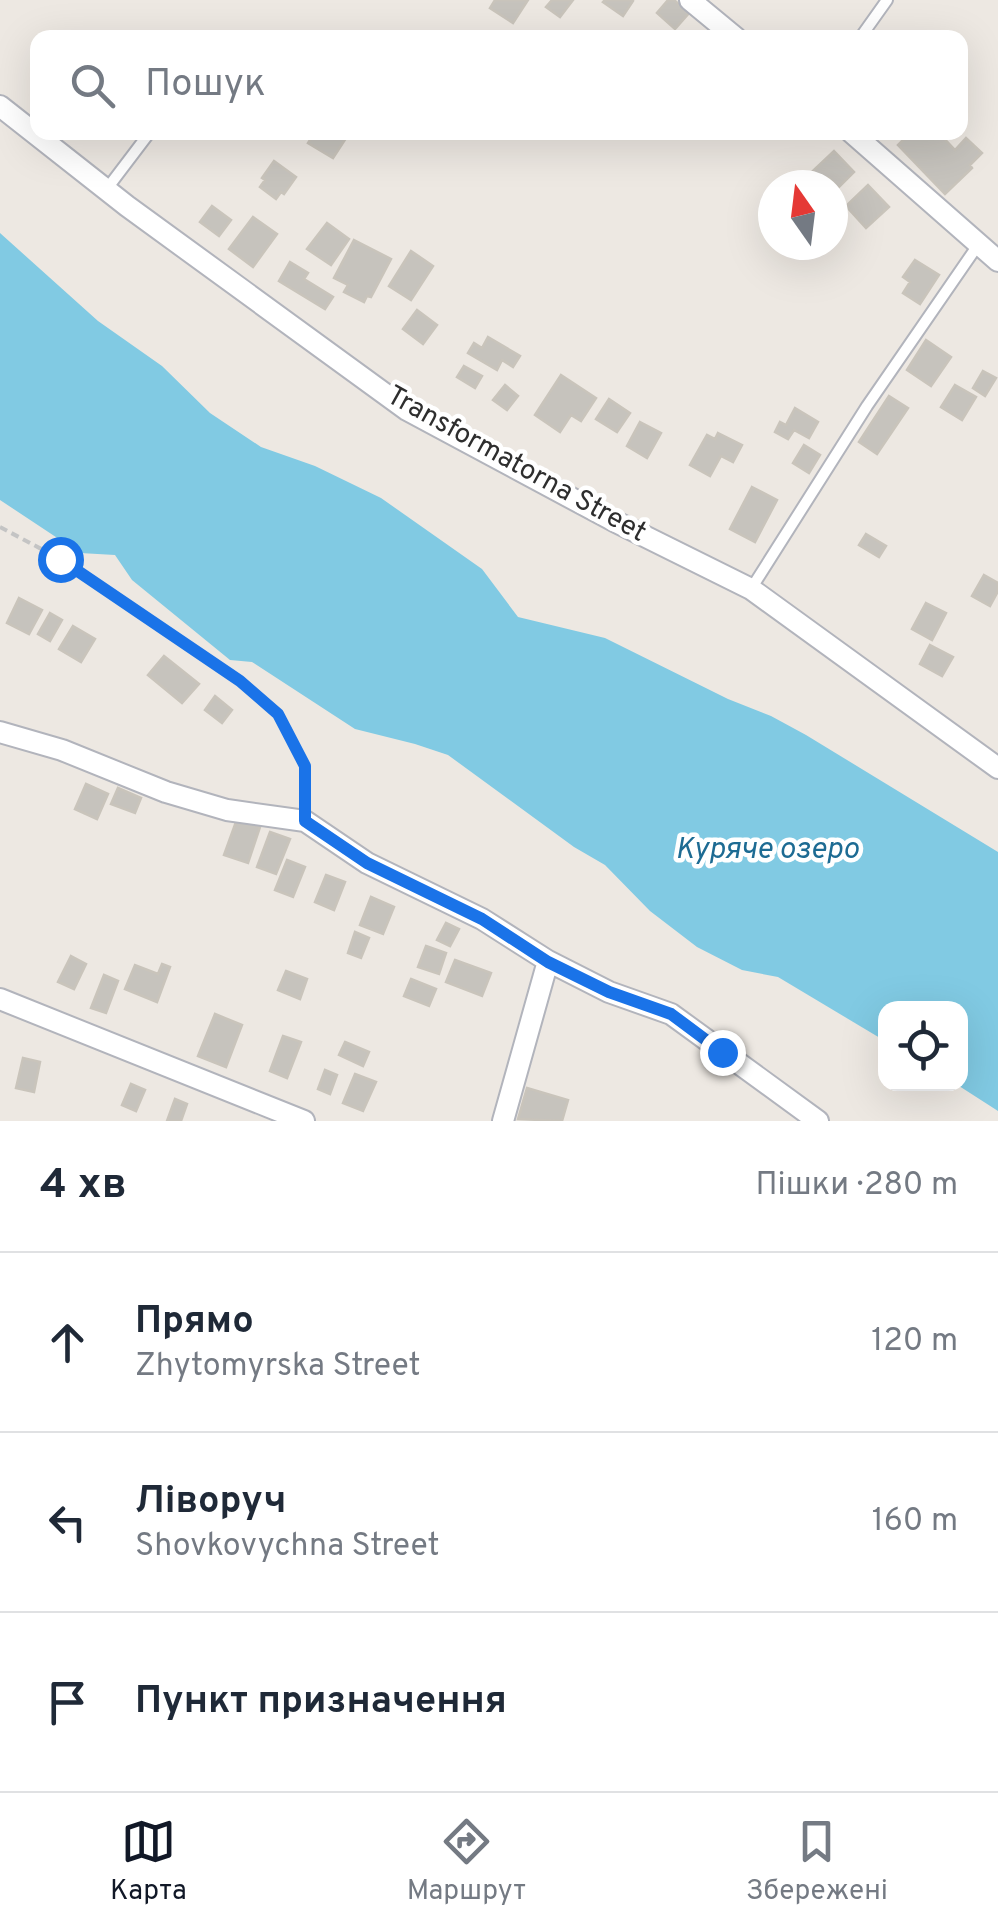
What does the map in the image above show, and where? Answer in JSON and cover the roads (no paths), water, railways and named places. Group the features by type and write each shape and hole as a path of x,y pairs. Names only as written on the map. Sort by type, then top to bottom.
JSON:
{"street":[{"path":"690,0 726,30"},
{"name":"Transformatorna Street","path":"0,106 30,130"},
{"name":"Transformatorna Street","path":"43,140 407,410 614,521 751,588 998,768"},
{"path":"860,140 998,260"},
{"path":"0,732 62,750 166,792 227,810 305,821 367,863 482,919 548,962 609,992 671,1014 818,1121"},
{"path":"503,1121 548,962"},
{"path":"0,1000 304,1121"}],"lane":[{"path":"866,30 888,0"},
{"path":"106,190 144,140"},
{"path":"751,588 866,406 978,245"}],"water":[{"name":"Куряче озеро","path":"0,233 98,321 162,366 210,413 261,447 315,466 381,498 482,569 518,617 605,638 771,716 998,852 998,1111 967,1091 968,1001 878,1001 878,1037 778,977 742,970 697,947 650,911 605,865 574,847 448,755 355,729 252,662 230,660 132,580 115,555 80,553 0,500"}]}
